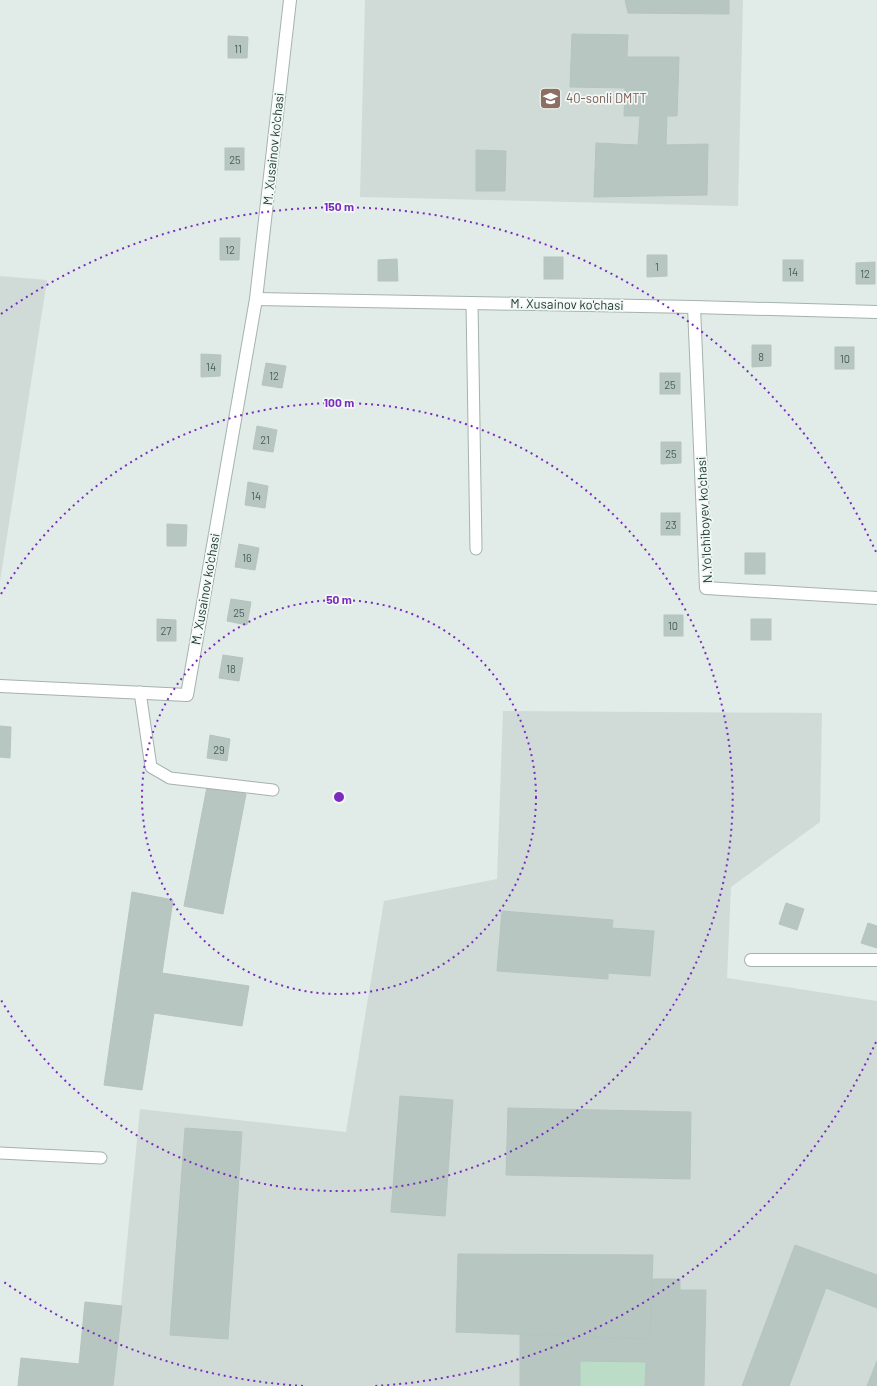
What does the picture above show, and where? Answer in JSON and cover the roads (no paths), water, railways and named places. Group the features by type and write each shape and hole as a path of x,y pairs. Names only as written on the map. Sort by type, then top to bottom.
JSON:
{"street":[{"name":"M. Xusainov ko'chasi","path":"0,686 186,694 256,299 290,0"},
{"name":"M. Xusainov ko'chasi","path":"256,299 877,312"},
{"name":"N.Yo'lchiboyev ko'chasi","path":"694,307 706,588 877,598"},
{"path":"751,960 877,960"}],"lane":[{"path":"472,303 476,549"},
{"path":"140,692 151,767 170,778 273,790"},
{"path":"0,1153 101,1158"}],"place":[{"name":"40-sonli DMTT","path":"551,98"}]}
